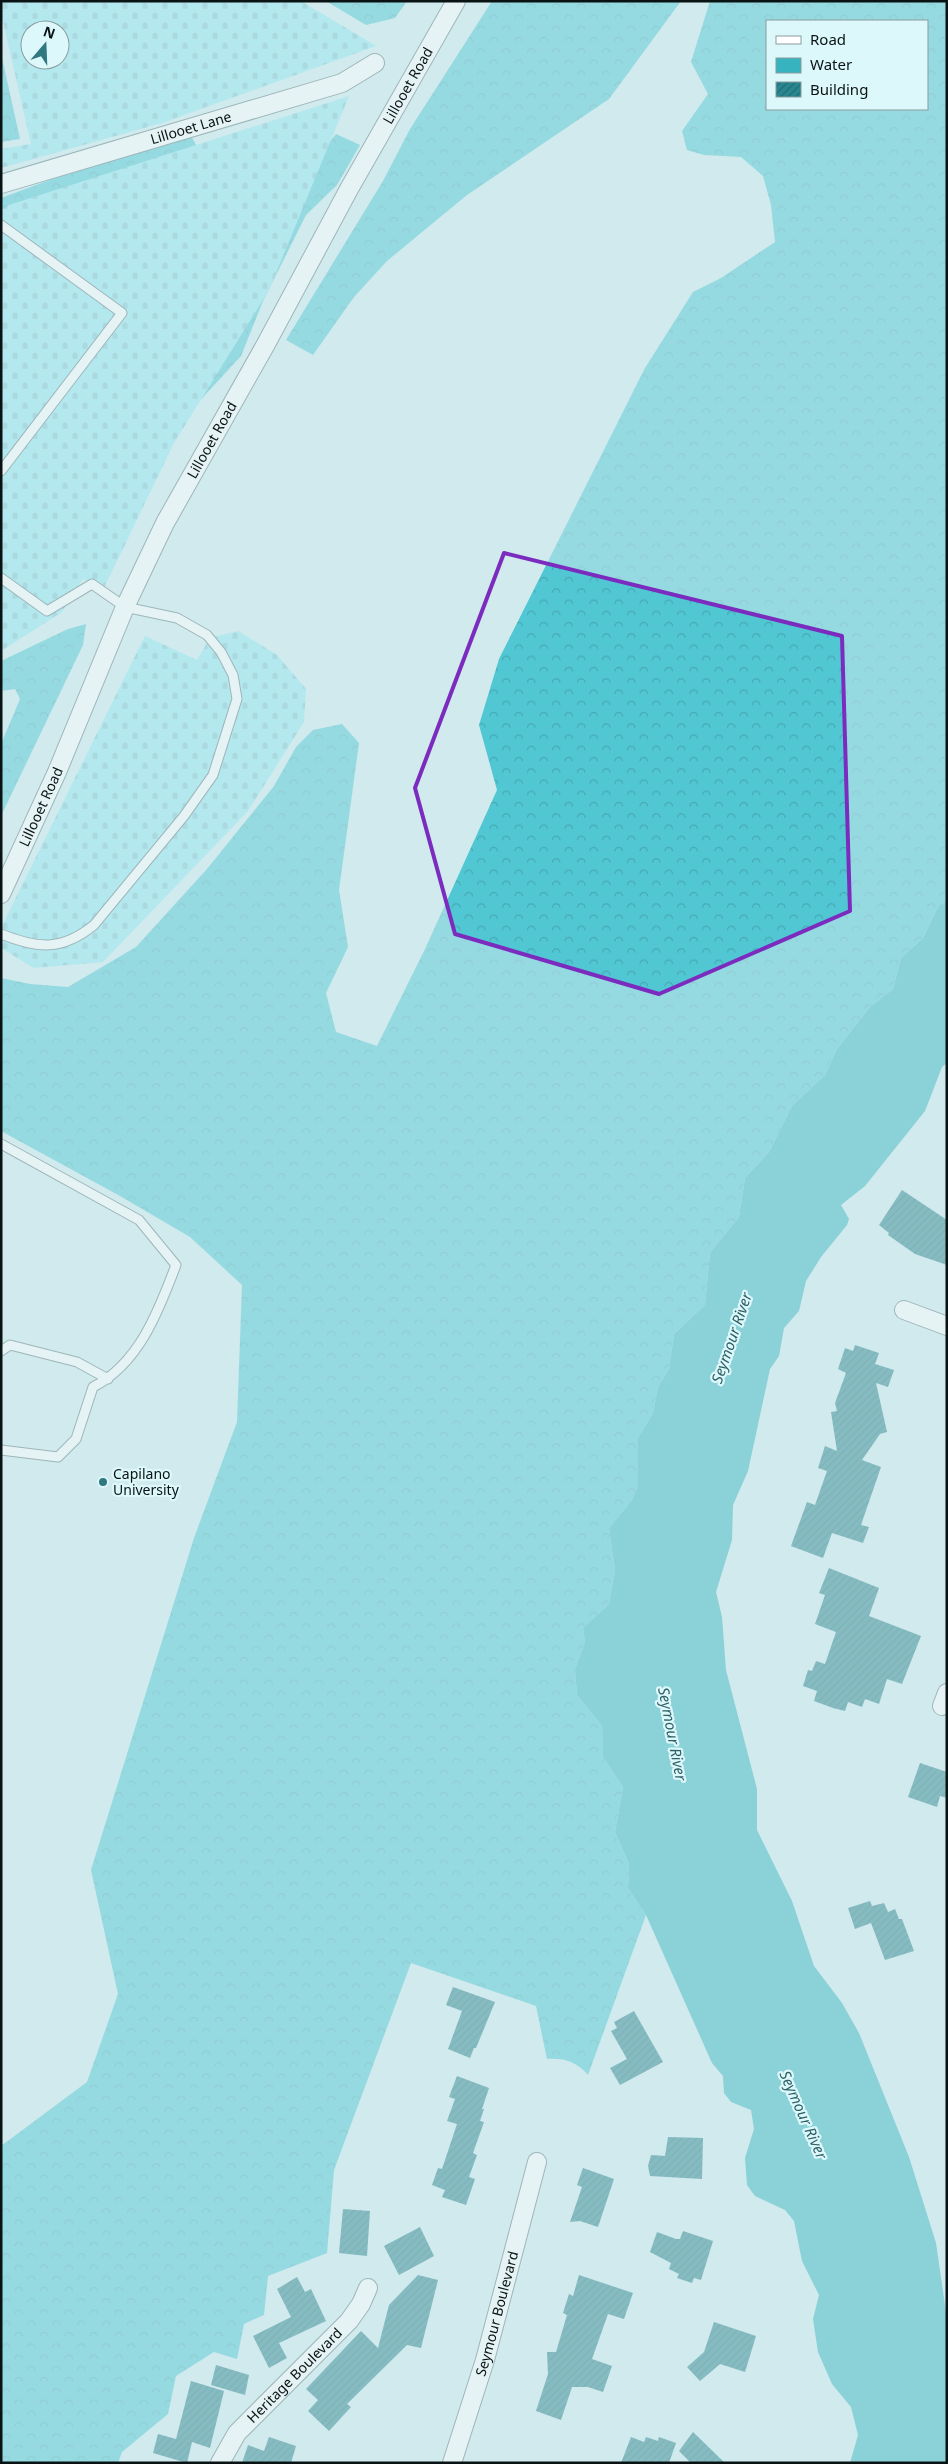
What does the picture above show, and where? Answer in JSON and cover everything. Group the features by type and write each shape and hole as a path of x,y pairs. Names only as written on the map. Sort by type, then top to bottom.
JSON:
{"street":[{"name":"Lillooet Road","path":"1,894 57,772 125,607 165,523 266,344 349,189 456,1"},
{"name":"Lillooet Lane","path":"1,184 342,83 376,63"},
{"path":"904,1310 947,1326"},
{"name":"Seymour Boulevard","path":"452,2463 485,2360 537,2162"},
{"name":"Heritage Boulevard","path":"220,2463 237,2433 349,2322 361,2304 368,2288"}],"lane":[{"path":"1,225 122,313 1,471"},
{"path":"1,578 47,611 92,584 125,607 177,618 207,635 221,652 234,675 237,699 213,775 184,816 94,925 83,934 56,945 40,946 1,934"},
{"path":"1,1144 139,1220 176,1265 160,1306 143,1340 108,1379 93,1386 76,1439 58,1457 1,1450"},
{"path":"1,1351 10,1345 77,1362 108,1379"}],"highlighted area":[{"path":"504,553 842,636 850,911 659,994 455,934 415,788"}],"green space":[{"path":"1,1 301,1 376,46 162,123 1,168 1,149 31,144 1,13"},
{"path":"326,1 407,1 395,18 366,25"},
{"path":"492,1 681,1 609,99 467,195 387,261 354,297 313,355 286,340 383,181 410,129"},
{"path":"710,1 947,1 947,901 939,905 923,938 901,958 893,989 870,1007 837,1049 825,1075 792,1106 769,1152 745,1178 739,1217 710,1253 705,1305 674,1334 669,1369 658,1387 653,1413 638,1438 638,1486 632,1500 609,1528 615,1570 609,1604 583,1628 585,1642 575,1669 577,1695 602,1726 603,1757 623,1787 615,1832 629,1864 628,1888 646,1915 588,2075 570,2062 559,2059 547,2059 536,2006 411,1963 334,2170 327,2253 268,2276 264,2315 244,2324 237,2359 214,2352 176,2376 168,2414 122,2452 118,2463 1,2463 1,2146 87,2082 118,1994 91,1870 194,1538 237,1422 242,1285 190,1237 120,1196 1,1131 1,978 30,984 68,987 136,947 207,869 274,786 296,747 313,730 342,724 359,743 339,890 348,947 326,993 336,1032 377,1046 425,949 497,790 479,725 499,659 645,368 693,292 721,278 775,242 771,205 763,176 741,157 704,155 687,150 682,131 708,94 691,62"},
{"path":"1,53 20,139 1,142"},
{"path":"349,96 269,290 174,443 103,590 83,579 62,612 1,651 1,210 9,205"},
{"path":"189,132 201,154 324,149 336,134 360,145 337,185 306,215 263,301 241,356 194,407 178,429 1,242 1,198 109,158"},
{"path":"86,624 83,645 1,816 1,744 20,699 15,689 1,691 1,661 68,629"},
{"path":"238,631 277,655 306,689 304,722 248,811 103,962 34,968 1,948 1,928 145,636 197,660 210,638"}],"water":[{"name":"Seymour River","path":"947,901 947,1063 942,1067 925,1111 865,1186 841,1205 849,1219 847,1225 821,1257 806,1281 799,1311 784,1328 779,1356 770,1369 748,1471 733,1505 732,1540 716,1592 722,1617 726,1670 757,1789 757,1830 792,1901 814,1966 842,2003 859,2033 909,2157 936,2243 947,2319 947,2463 850,2463 858,2435 851,2407 832,2384 818,2352 813,2319 819,2295 802,2261 794,2221 785,2210 755,2196 747,2185 745,2158 754,2129 751,2110 731,2102 724,2093 723,2076 712,2063 646,1915 628,1888 629,1864 615,1832 623,1787 603,1757 602,1726 577,1695 575,1669 585,1642 583,1628 609,1604 615,1570 609,1528 632,1500 638,1486 638,1438 653,1413 658,1387 669,1369 674,1334 705,1305 710,1253 739,1217 745,1178 769,1152 792,1106 825,1075 837,1049 870,1007 893,989 901,958 923,938 939,905"}],"building":[{"path":"902,1190 947,1220 947,1265 915,1254 888,1235 889,1233 879,1225"},
{"path":"855,1345 879,1353 875,1364 894,1370 888,1387 876,1383 887,1432 880,1434 862,1460 881,1467 861,1525 869,1527 863,1543 832,1533 823,1558 791,1546 807,1502 815,1505 827,1471 818,1468 825,1446 837,1451 831,1412 837,1411 835,1403 846,1373 838,1369 845,1348 853,1351"},
{"path":"829,1568 879,1588 869,1616 921,1636 902,1684 887,1679 879,1704 865,1699 862,1707 848,1702 845,1711 814,1701 817,1691 803,1686 808,1670 812,1671 816,1661 825,1664 836,1632 815,1624 825,1595 819,1593"},
{"path":"920,1763 947,1772 947,1798 940,1796 937,1807 908,1797"},
{"path":"870,1901 872,1906 884,1903 888,1912 895,1909 899,1919 902,1919 914,1951 885,1960 871,1923 855,1929 848,1908"},
{"path":"453,1987 495,2002 470,2058 448,2049 462,2011 446,2005"},
{"path":"634,2011 663,2062 620,2085 610,2068 627,2059 611,2031 617,2028 614,2022"},
{"path":"457,2076 489,2088 480,2121 484,2122 473,2153 477,2155 469,2177 475,2179 466,2205 442,2197 445,2190 432,2185 438,2168 442,2169 457,2124 447,2121 455,2099 449,2097"},
{"path":"668,2137 703,2138 702,2179 650,2176 648,2166 651,2155 665,2156"},
{"path":"583,2168 614,2179 598,2227 580,2221 570,2222 582,2187 577,2185"},
{"path":"343,2209 370,2211 367,2256 339,2253"},
{"path":"420,2227 434,2256 399,2275 384,2246"},
{"path":"683,2231 713,2241 701,2280 694,2278 692,2283 677,2278 679,2274 669,2269 671,2263 650,2252 657,2232 680,2239"},
{"path":"418,2275 438,2280 421,2348 407,2345 347,2404 351,2407 329,2431 308,2411 318,2400 306,2389 361,2331 378,2348 389,2305"},
{"path":"579,2275 633,2293 624,2319 608,2314 592,2359 612,2366 603,2392 588,2387 572,2387 561,2420 536,2411 548,2374 547,2352 556,2352 567,2315 563,2313 569,2294 573,2296"},
{"path":"297,2277 305,2292 311,2289 326,2321 279,2343 287,2358 269,2368 253,2336 291,2317 277,2289"},
{"path":"714,2322 756,2336 745,2372 720,2364 700,2381 687,2367 704,2352"},
{"path":"216,2365 249,2375 245,2395 211,2385"},
{"path":"191,2381 224,2391 210,2448 192,2442 187,2463 153,2453 158,2434 176,2439"},
{"path":"693,2432 725,2463 691,2463 679,2451"},
{"path":"269,2437 296,2446 291,2463 242,2463 248,2445 264,2451"},
{"path":"631,2437 644,2442 646,2437 658,2441 659,2437 676,2443 669,2463 621,2463"}],"place":[{"name":"Capilano University","path":"103,1482"}]}
